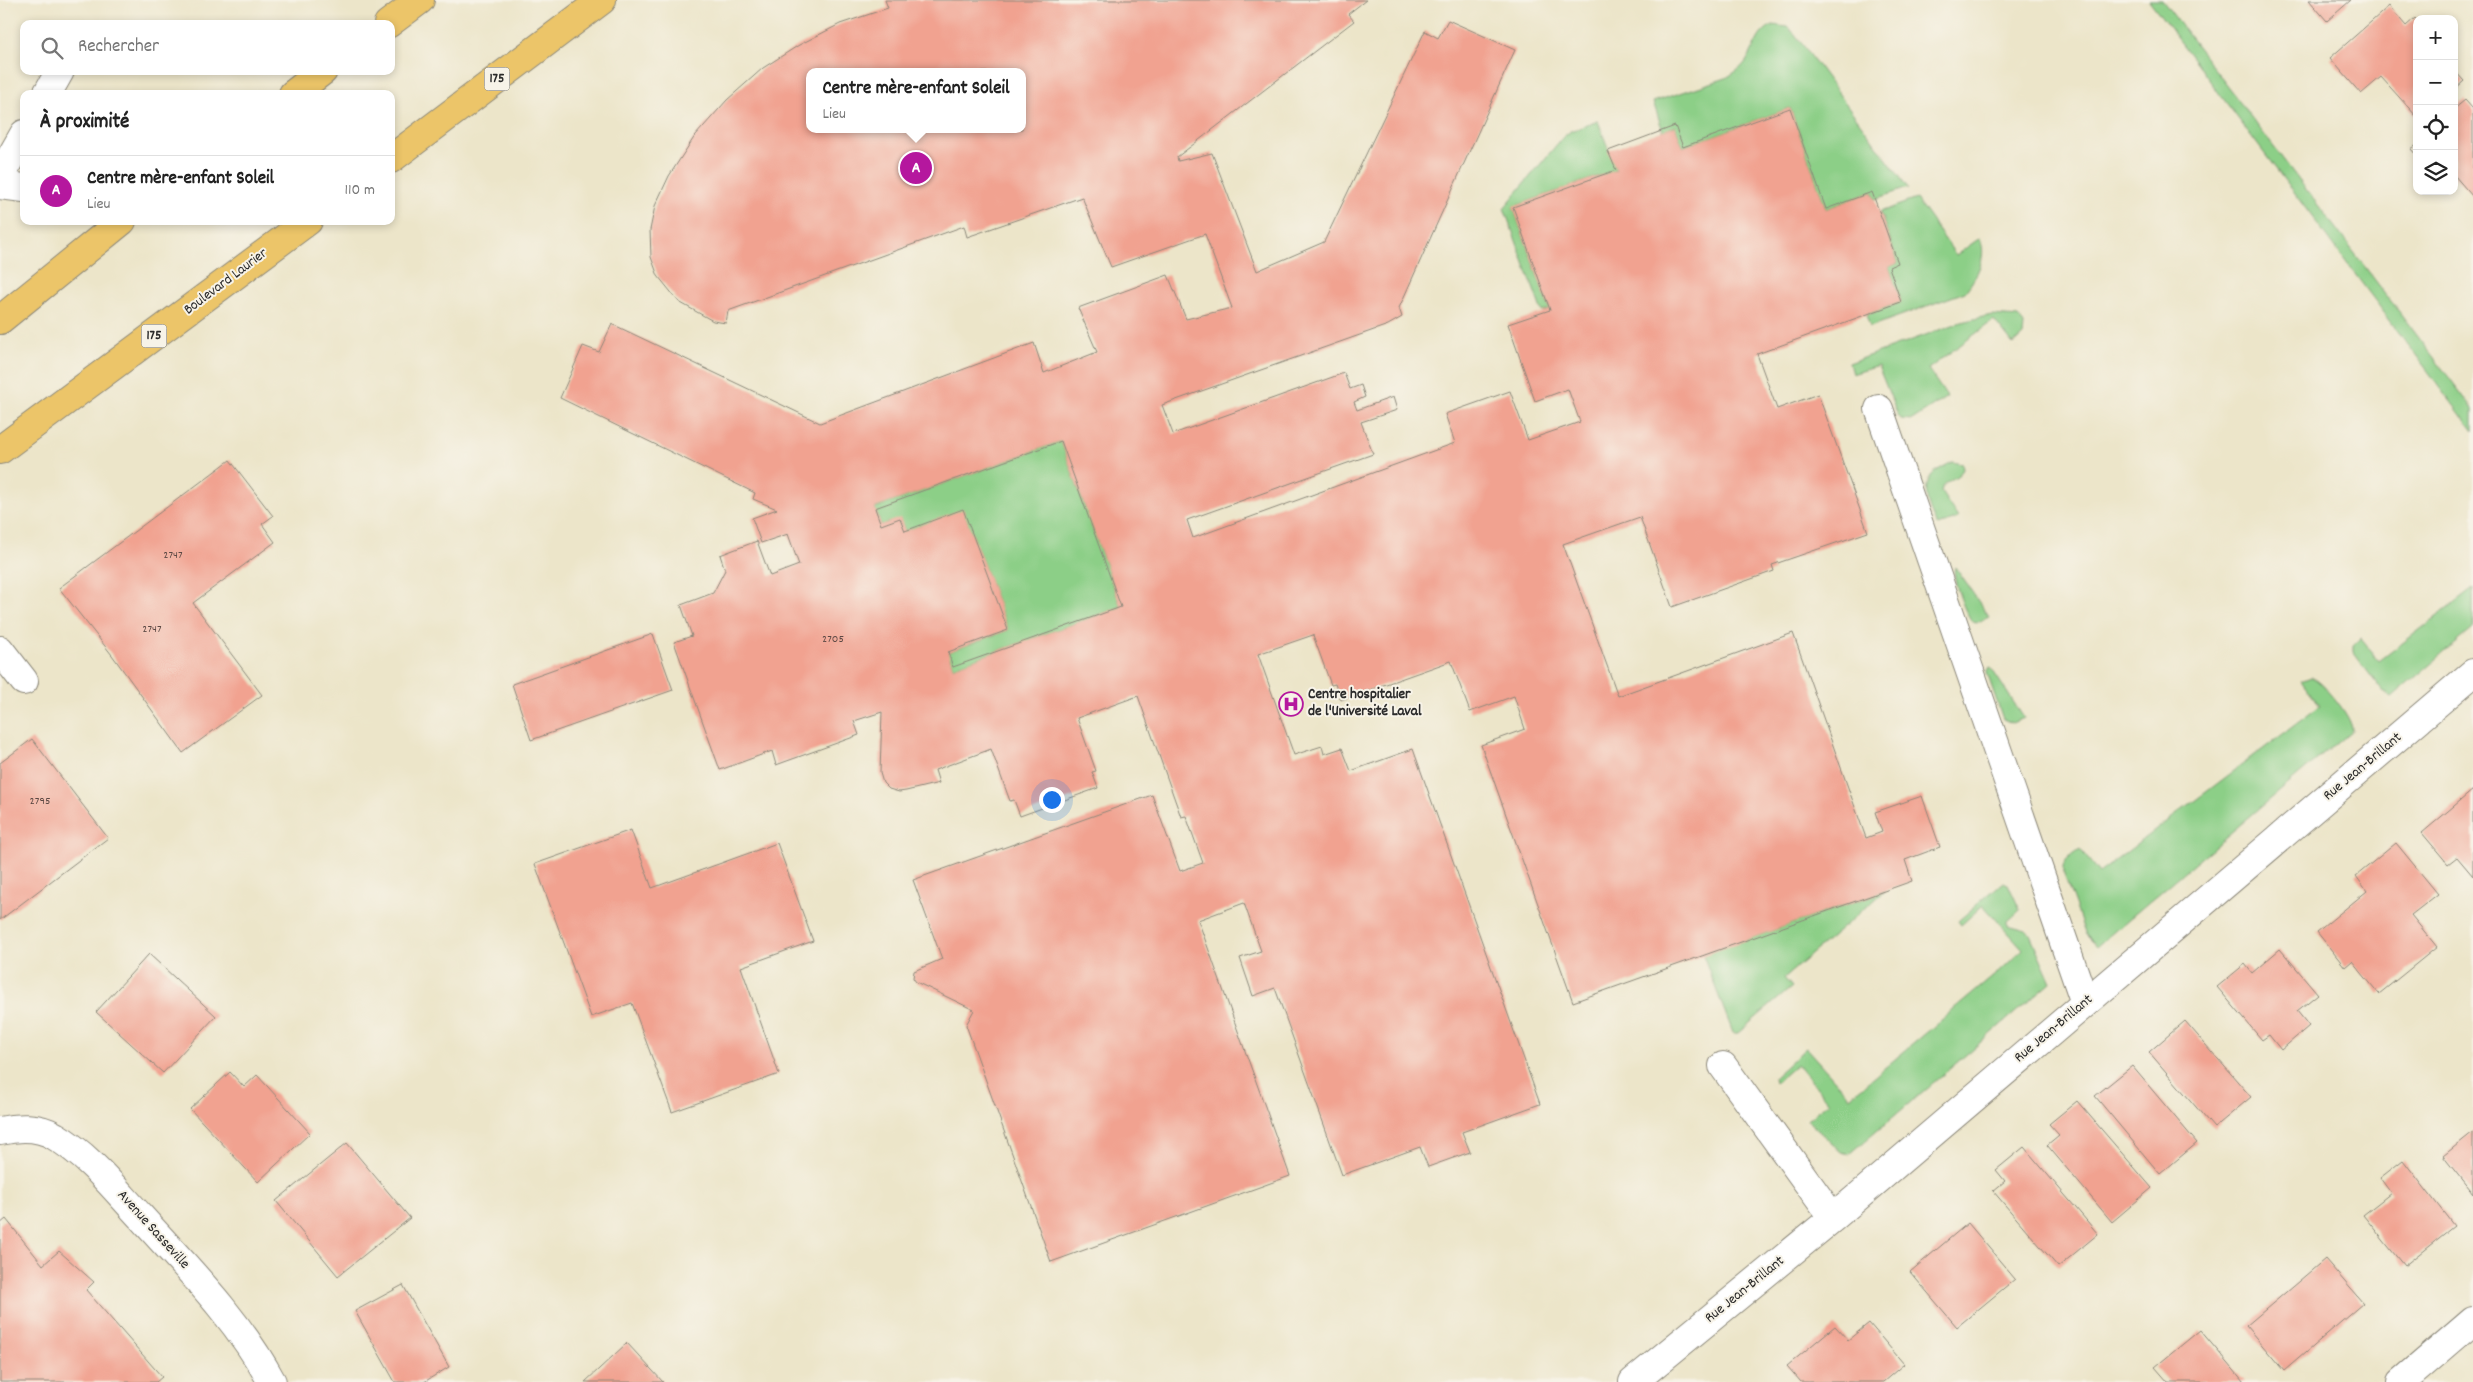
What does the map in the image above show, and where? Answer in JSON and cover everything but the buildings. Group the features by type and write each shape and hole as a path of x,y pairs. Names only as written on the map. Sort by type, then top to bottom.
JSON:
{"main road":[{"path":"393,20 420,0"},
{"name":"175","path":"395,156 602,0"},
{"path":"298,90 318,75"},
{"path":"0,320 117,225"},
{"name":"Boulevard Laurier","path":"0,450 303,225"}],"street":[{"path":"49,90 58,75"},
{"path":"0,176 20,141"},
{"path":"0,185 20,188"},
{"path":"1879,409 2085,1003"},
{"path":"0,650 24,681"},
{"name":"Rue Jean-Brillant","path":"1633,1382 1833,1218 2473,673"},
{"path":"1723,1066 1833,1218"},
{"name":"Avenue Sasseville","path":"0,1131 19,1127 54,1135 96,1168 208,1290 253,1348 272,1382"},
{"path":"2402,1382 2473,1321"}],"green space":[{"path":"2149,0 2162,0 2473,409 2473,431"},
{"path":"1773,25 1787,27 1794,33 1908,188 1875,199 1872,192 1826,209 1790,108 1683,147 1675,126 1663,131 1653,102 1726,78 1745,63 1760,35"},
{"path":"1598,121 1616,170 1513,207 1550,310 1542,312 1504,208 1563,137 1571,131"},
{"path":"1916,199 1956,255 1980,238 1983,252 1980,267 1965,292 1870,327 1866,315 1901,302 1889,267 1898,263 1880,212"},
{"path":"1992,315 2018,317 2024,325 2023,335 2013,344 1994,320 1928,369 1947,397 1912,420 1901,419 1898,415 1878,366 1852,374 1849,363 1961,322"},
{"path":"1061,441 1121,607 953,667 948,652 1008,630 963,510 905,531 900,519 881,525 875,508"},
{"path":"1952,462 1962,464 1963,469 1944,485 1941,492 1958,518 1938,526 1928,501 1928,481 1935,472"},
{"path":"1955,567 1989,617 1976,623 1971,621 1962,603 1955,578"},
{"path":"2473,589 2473,628 2392,697 2383,692 2353,652 2353,645 2360,638 2379,661"},
{"path":"1991,668 2024,718 2012,723 2003,719 1987,673 1987,670"},
{"path":"2311,677 2322,685 2336,700 2348,717 2352,730 2097,946 2086,935 2063,872 2065,861 2080,849 2099,873 2320,706 2301,681"},
{"path":"2003,882 2008,884 2020,910 2008,921 2008,925 2026,930 2030,934 2051,982 1850,1154 1841,1152 1807,1120 1829,1102 1797,1064 1775,1083 1774,1077 1806,1048 1850,1097 2002,969 2023,949 1983,905 1961,925 1958,921"},
{"path":"1885,891 1784,978 1792,987 1738,1033 1733,1033 1703,955"}],"place":[{"name":"Centre mère-enfant Soleil","path":"916,168"},
{"name":"Centre hospitalier de l'Université Laval","path":"1291,704"}]}
